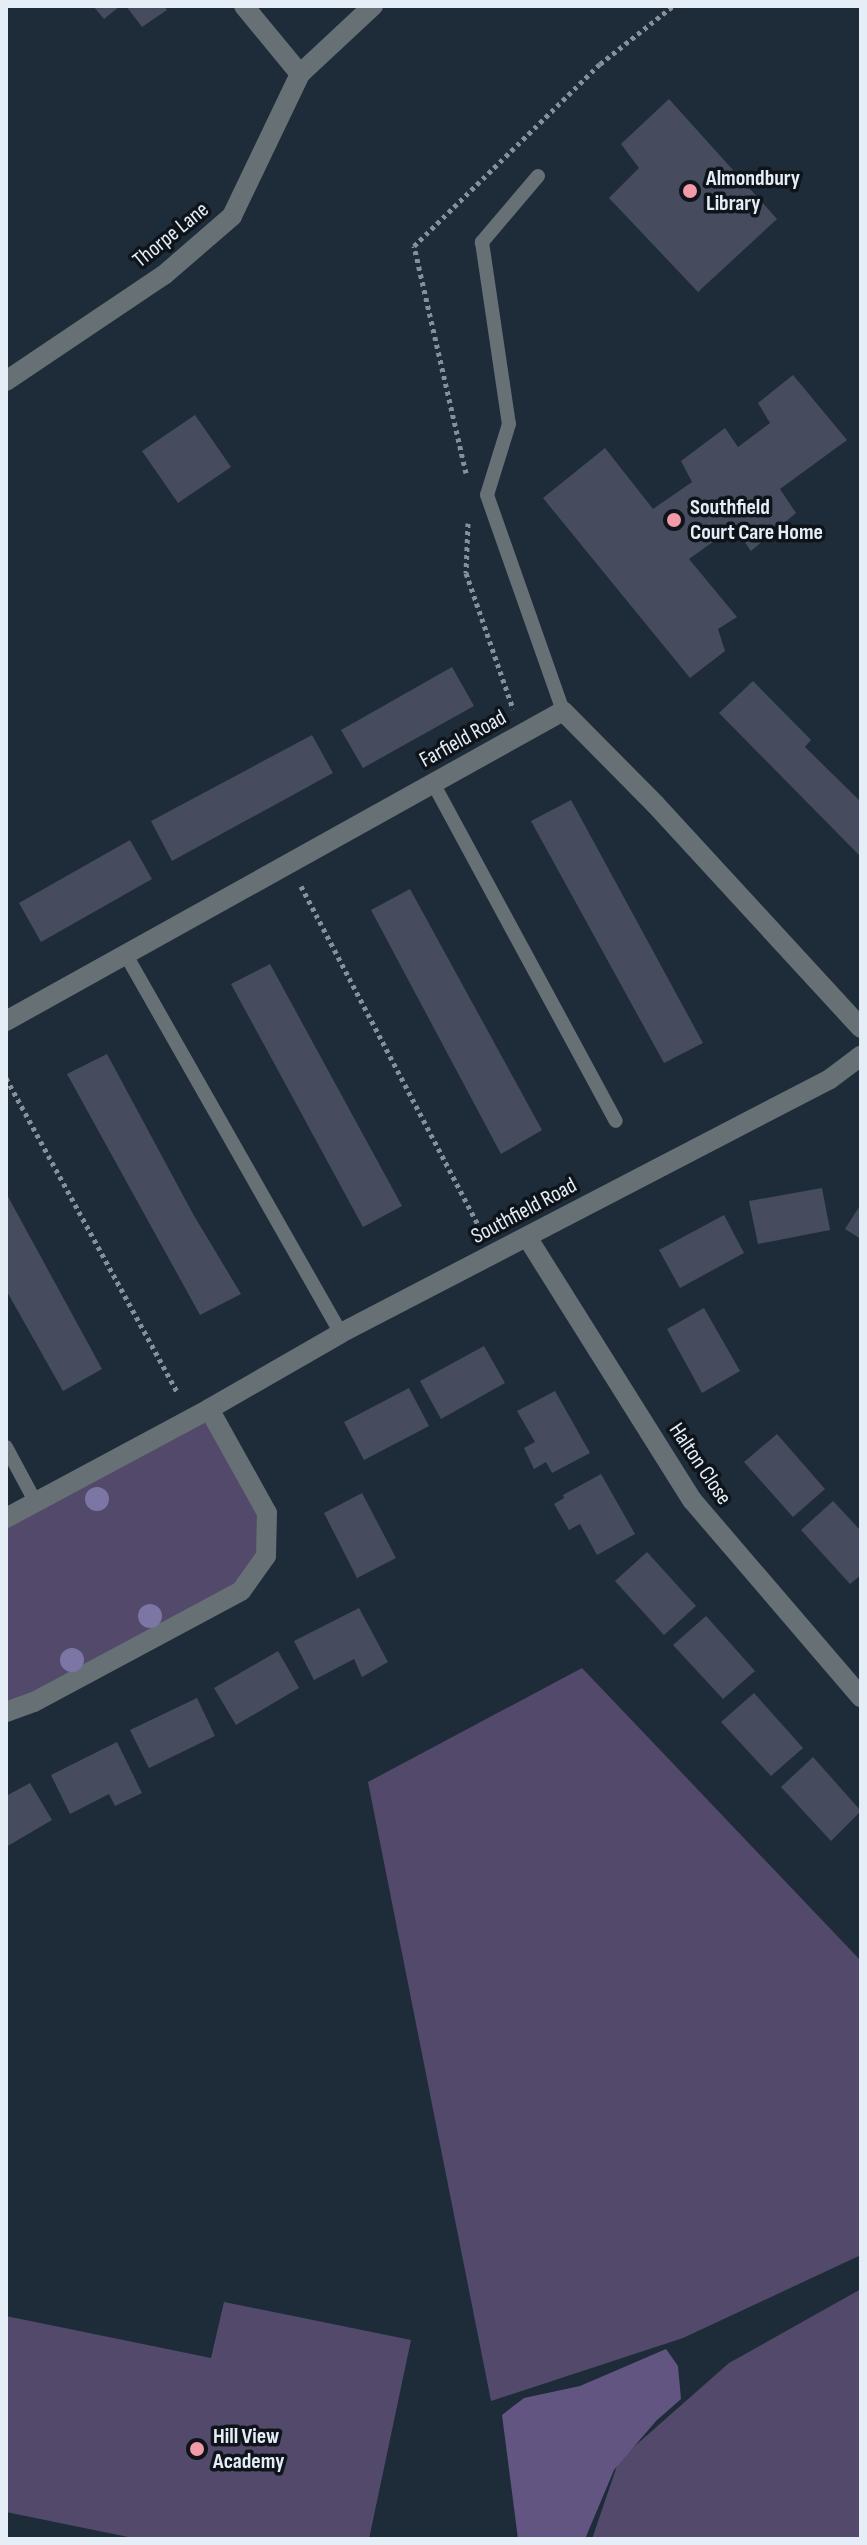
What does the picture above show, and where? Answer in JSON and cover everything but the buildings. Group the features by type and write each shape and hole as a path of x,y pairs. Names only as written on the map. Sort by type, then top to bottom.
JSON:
{"street":[{"path":"244,6 300,74"},
{"name":"Thorpe Lane","path":"6,381 164,275 232,216 300,74 373,6"},
{"path":"563,711 655,804 861,1028"},
{"name":"Farfield Road","path":"6,1021 563,711"},
{"name":"Southfield Road","path":"6,1518 201,1414 341,1333 830,1079 861,1056"},
{"name":"Halton Close","path":"527,1237 692,1500 861,1697"},
{"path":"6,1712 34,1702 241,1591 266,1556 267,1513 201,1414"}],"lane":[{"path":"538,176 482,242 509,424 487,495 563,711"},
{"path":"433,783 616,1121"},
{"path":"126,955 341,1333"},
{"path":"6,1447 35,1501"}],"path":[{"path":"289,864 494,1254"},
{"path":"6,1078 201,1414"}],"shaded area":[{"path":"219,1408 267,1513 266,1556 241,1590 6,1709 6,1518"},
{"path":"582,1668 861,1961 861,2255 683,2338 491,2401 368,1782"},
{"path":"861,2289 861,2539 592,2539 619,2460 729,2363"},
{"name":"Hill View Academy","path":"224,2302 411,2340 369,2539 138,2539 6,2512 6,2316 211,2358"},
{"path":"666,2349 678,2366 681,2399 656,2421 614,2470 585,2539 518,2539 502,2415 524,2398 580,2386"}],"place":[{"name":"Almondbury Library","path":"690,191"},
{"name":"Southfield Court Care Home","path":"674,520"},
{"name":"Hill View Academy","path":"197,2449"}]}
